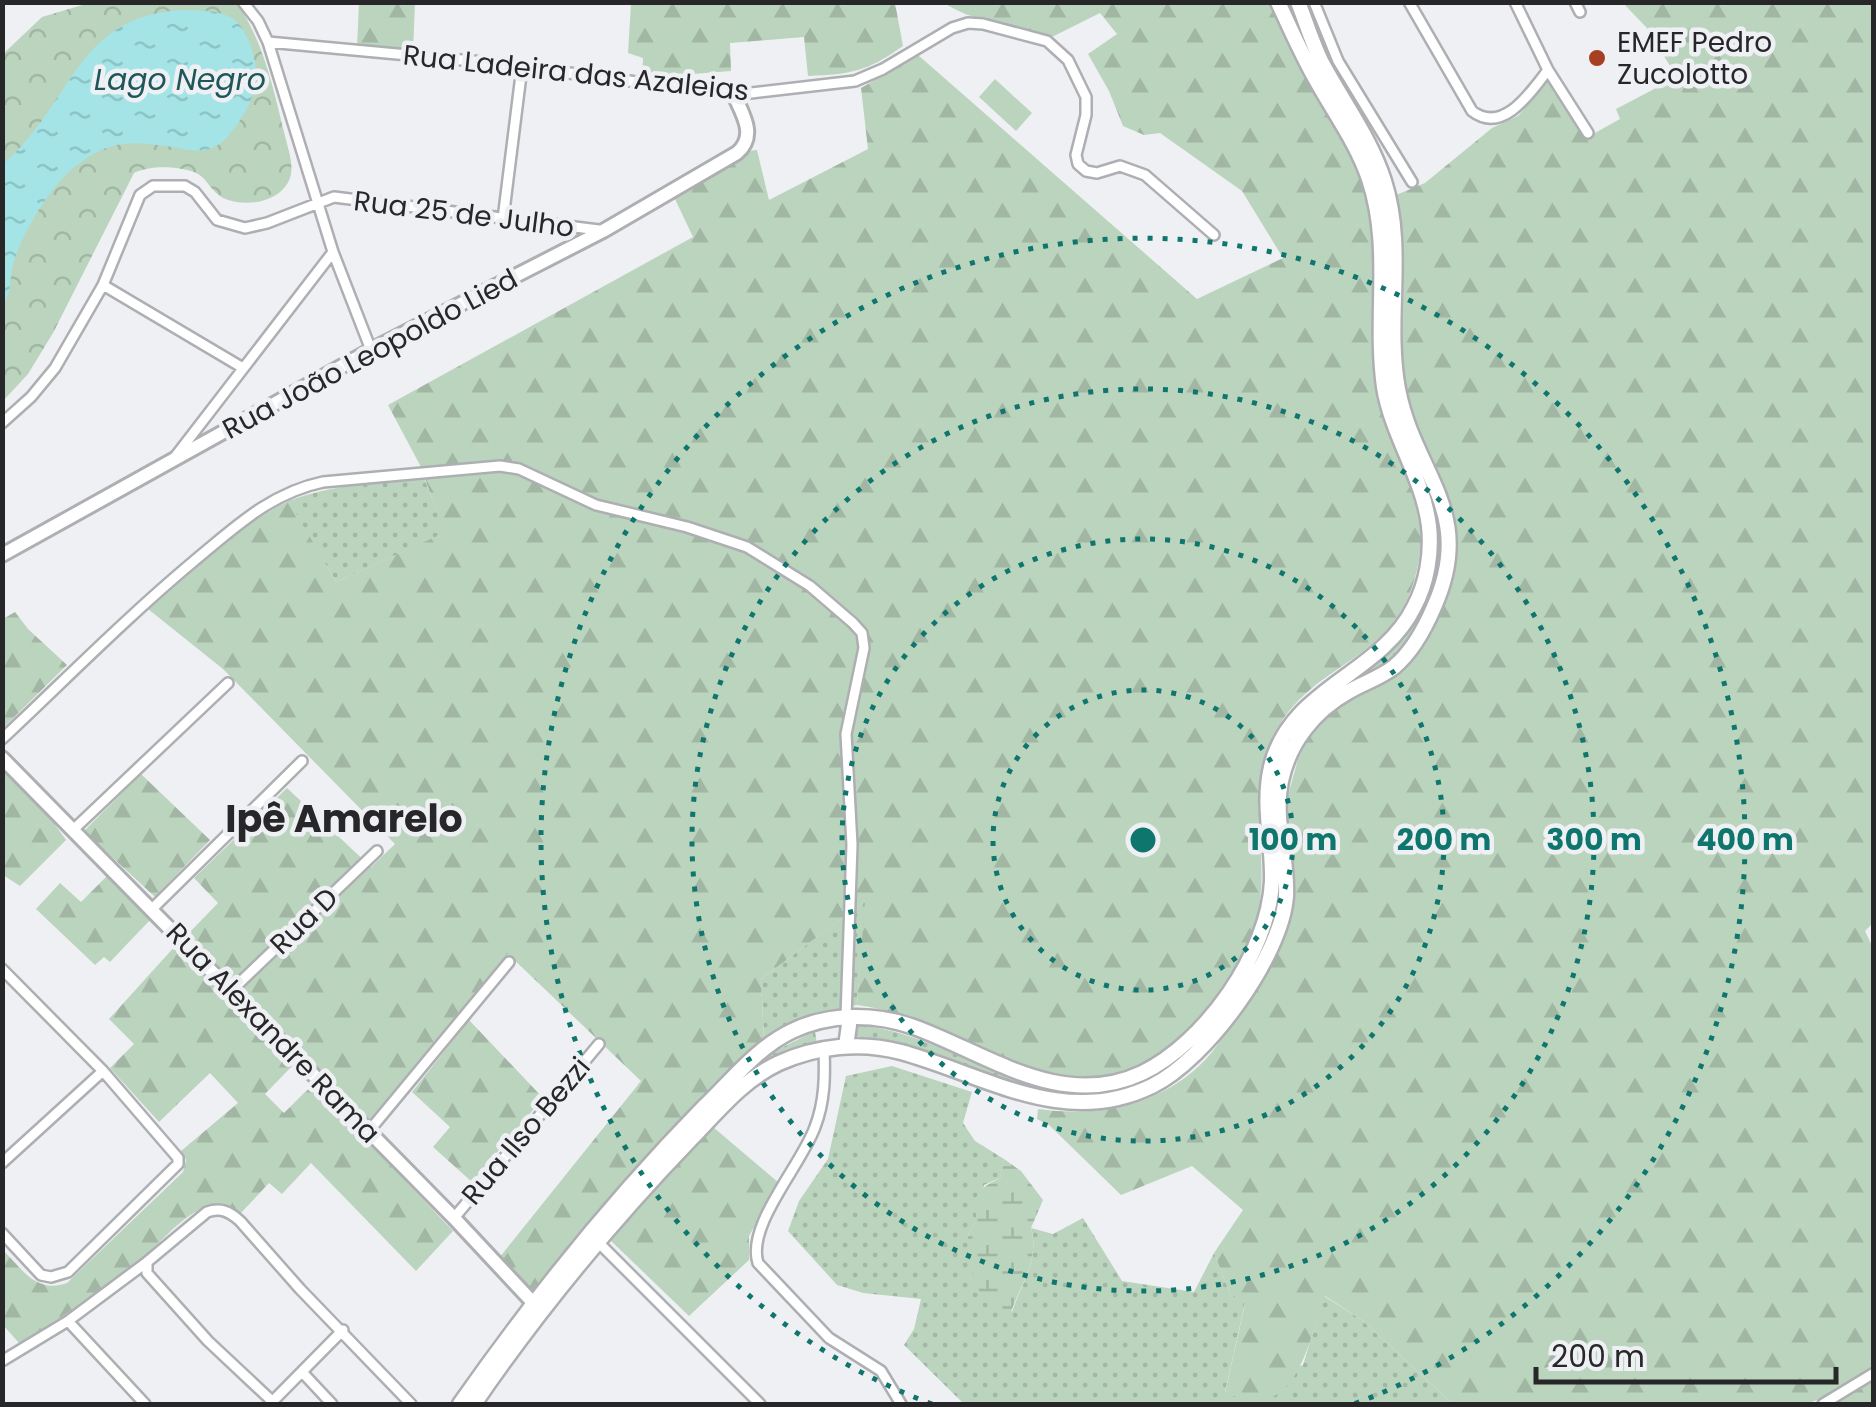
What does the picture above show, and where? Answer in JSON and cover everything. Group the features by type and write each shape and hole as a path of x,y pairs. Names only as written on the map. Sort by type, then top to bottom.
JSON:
{"main road":[{"path":"460,1404 648,1164 754,1058 794,1030 822,1021 866,1016 904,1023 1018,1073 1071,1084 1126,1080 1180,1050 1216,1010 1240,970 1266,918 1272,879 1268,782 1274,754 1298,713 1321,692 1381,653 1405,624 1421,593 1428,567 1430,530 1384,384 1379,218 1368,176 1278,2"},
{"path":"592,1237 754,1078 780,1062 846,1046 906,1053 1026,1096 1064,1103 1117,1098 1173,1075 1198,1054 1223,1024 1260,965 1281,924 1286,884 1278,800 1284,769 1299,739 1330,702 1394,666 1414,643 1436,602 1448,564 1444,505 1399,392 1394,350 1392,214 1378,162 1312,42 1298,2"},
{"path":"846,1017 846,1046"},
{"path":"822,1021 824,1049"},
{"path":"474,1404 537,1307"}],"street":[{"path":"243,2 268,42 333,252 371,350"},
{"path":"1409,2 1472,112 1480,118 1497,118 1513,110 1548,70"},
{"path":"1515,2 1548,70 1588,133"},
{"path":"1312,3 1338,61 1412,182"},
{"name":"Rua Ladeira das Azaleias","path":"268,42 522,67 734,95 855,81 883,69 936,36 968,24 1033,36 1059,50 1086,97 1086,116 1076,155 1078,164 1097,173 1120,166 1145,175 1214,235"},
{"path":"504,219 522,67"},
{"name":"Rua João Leopoldo Lied","path":"2,555 371,350 603,231 737,153 745,146 748,135 734,95"},
{"name":"Rua 25 de Julho","path":"2,423 31,398 55,368 104,285 140,196 153,186 180,184 190,188 217,220 235,227 267,223 334,197 603,231"},
{"path":"174,459 333,252"},
{"path":"104,285 242,368"},
{"path":"2,739 147,599 266,503 323,482 500,466 519,468 596,505 687,527 747,547 810,586 862,634 864,648 846,734 852,846 846,1017"},
{"path":"74,830 228,683"},
{"name":"Rua Alexandre Rama","path":"2,758 537,1307"},
{"path":"152,909 302,761"},
{"name":"Rua D","path":"232,990 377,851"},
{"path":"369,1131 509,962"},
{"path":"2,969 103,1072 178,1158 176,1168 68,1272 51,1277 41,1274 2,1233"},
{"path":"2,992 14,980"},
{"name":"Rua Ilso Bezzi","path":"454,1218 599,1044"},
{"path":"824,1049 825,1092 816,1126 800,1162 762,1222 754,1250 758,1263 829,1338 881,1371 901,1404"},
{"path":"2,1164 103,1072"},
{"path":"2,1360 68,1322 147,1268 215,1209 240,1221 300,1290 412,1404"},
{"path":"592,1237 760,1404"},
{"path":"147,1268 208,1341 272,1403 343,1330"},
{"path":"68,1322 146,1404"},
{"path":"302,1372 332,1404"},
{"path":"1822,1404 1874,1373"}],"green space":[{"path":"89,3 237,3 255,35 267,69 290,154 290,178 270,198 241,203 223,198 198,174 187,170 156,168 134,173 53,333 28,374 3,401 3,54 42,17"},
{"path":"359,3 415,3 413,52 357,47"},
{"path":"631,3 895,3 903,46 858,70 808,76 804,37 730,43 731,71 642,78 643,58 628,53"},
{"path":"945,3 1270,3 1353,157 1367,194 1376,237 1375,326 1422,534 1415,579 1400,612 1381,636 1309,690 1287,714 1269,745 1259,787 1262,875 1257,918 1236,966 1206,1010 1178,1041 1144,1063 1107,1076 1071,1078 1036,1071 929,1026 857,1005 865,901 761,979 764,1039 644,1161 533,1290 528,1289 499,1258 641,1081 508,954 370,1119 364,1118 188,934 218,903 194,878 287,788 371,867 395,844 223,669 148,609 233,536 289,501 336,582 444,533 421,467 388,405 693,237 674,197 747,151 757,150 769,200 868,149 861,88 918,55 1197,299 1283,258 1242,191 1160,133 1144,135 1123,126 1088,54 1117,34 1100,13 1052,37 970,15"},
{"path":"1285,3 1294,7 1318,65 1378,178 1388,229 1392,384 1439,515 1442,541 1439,570 1428,603 1397,655 1382,668 1328,697 1308,715 1321,702 1386,653 1405,632 1431,579 1435,531 1427,493 1390,385 1386,333 1385,231 1375,180"},
{"path":"1623,3 1873,3 1874,922 1865,931 1874,950 1873,1367 1831,1395 1806,1404 1453,1404 1362,1320 1325,1296 1303,1360 1284,1389 1271,1398 1244,1399 1225,1393 1245,1304 1230,1293 1214,1253 1243,1210 1192,1166 1121,1195 1049,1125 1037,1119 1038,1109 1110,1109 1176,1084 1212,1052 1276,951 1292,905 1287,799 1298,759 1308,739 1330,713 1392,676 1451,576 1452,519 1410,413 1404,387 1403,247 1396,195 1425,183 1492,128 1518,116 1547,82 1586,138 1620,119 1616,109 1677,77 1647,28"},
{"path":"995,79 1032,113 1016,131 979,97"},
{"path":"425,480 445,533 336,582 288,501 356,485"},
{"path":"15,612 67,665 3,728 3,619"},
{"path":"1308,715 1281,761 1274,799 1276,775 1286,745"},
{"path":"2,769 66,840 20,886 3,875"},
{"path":"141,774 210,840 155,897 84,831"},
{"path":"1274,799 1281,894 1269,938 1210,1030 1191,1050 1169,1067 1145,1081 1120,1091 1065,1097 1037,1093 924,1053 854,1036 854,1025 888,1030 1050,1089 1083,1092 1127,1085 1178,1060 1214,1022 1256,954 1267,930 1277,889"},
{"path":"108,875 151,919 110,962 104,957 95,965 36,909 60,883 81,902"},
{"path":"866,900 857,1005 814,1015 764,1039 761,979"},
{"path":"177,944 294,1064 265,1094 284,1113 313,1084 453,1231 416,1271 311,1163 282,1194 269,1183 240,1214 218,1205 194,1213 123,1274 19,1343 3,1325 2,1249 38,1282 56,1286 67,1283 183,1172 186,1160 181,1151 238,1103 210,1073 159,1122 110,1068 134,1044 109,1019"},
{"path":"469,1020 543,1098 472,1182 433,1147 450,1127 412,1092"},
{"path":"815,1031 817,1045 758,1065 691,1132 689,1129 765,1056"},
{"path":"892,1066 972,1092 963,1123 975,1141 1004,1159 1000,1178 984,1185 977,1218 968,1235 1012,1312 1031,1261 1031,1228 1053,1234 1083,1218 1122,1281 1194,1292 1214,1253 1230,1293 1245,1303 1225,1392 1303,1365 1324,1296 1362,1320 1453,1404 964,1404 904,1345 914,1329 921,1299 863,1293 837,1285 788,1231 799,1201 828,1159 846,1076"},
{"path":"713,1127 779,1183 749,1236 749,1260 689,1316 608,1238"},
{"path":"1004,1159 1021,1171 1043,1200 1031,1228 1033,1251 1028,1271 1011,1312 1001,1315 980,1292 971,1269 968,1236 976,1217 976,1198 983,1188 1000,1178"},
{"path":"1873,1377 1873,1404 1829,1404"}],"water":[{"name":"Lago Negro","path":"181,10 224,15 244,31 256,71 253,95 241,118 225,139 209,149 122,144 85,159 54,188 30,224 14,261 3,304 3,164 26,141 96,47 118,29 145,16"}],"place":[{"name":"EMEF Pedro Zucolotto","path":"1597,58"}],"district":[{"name":"Ipê Amarelo","path":"344,818"}]}
